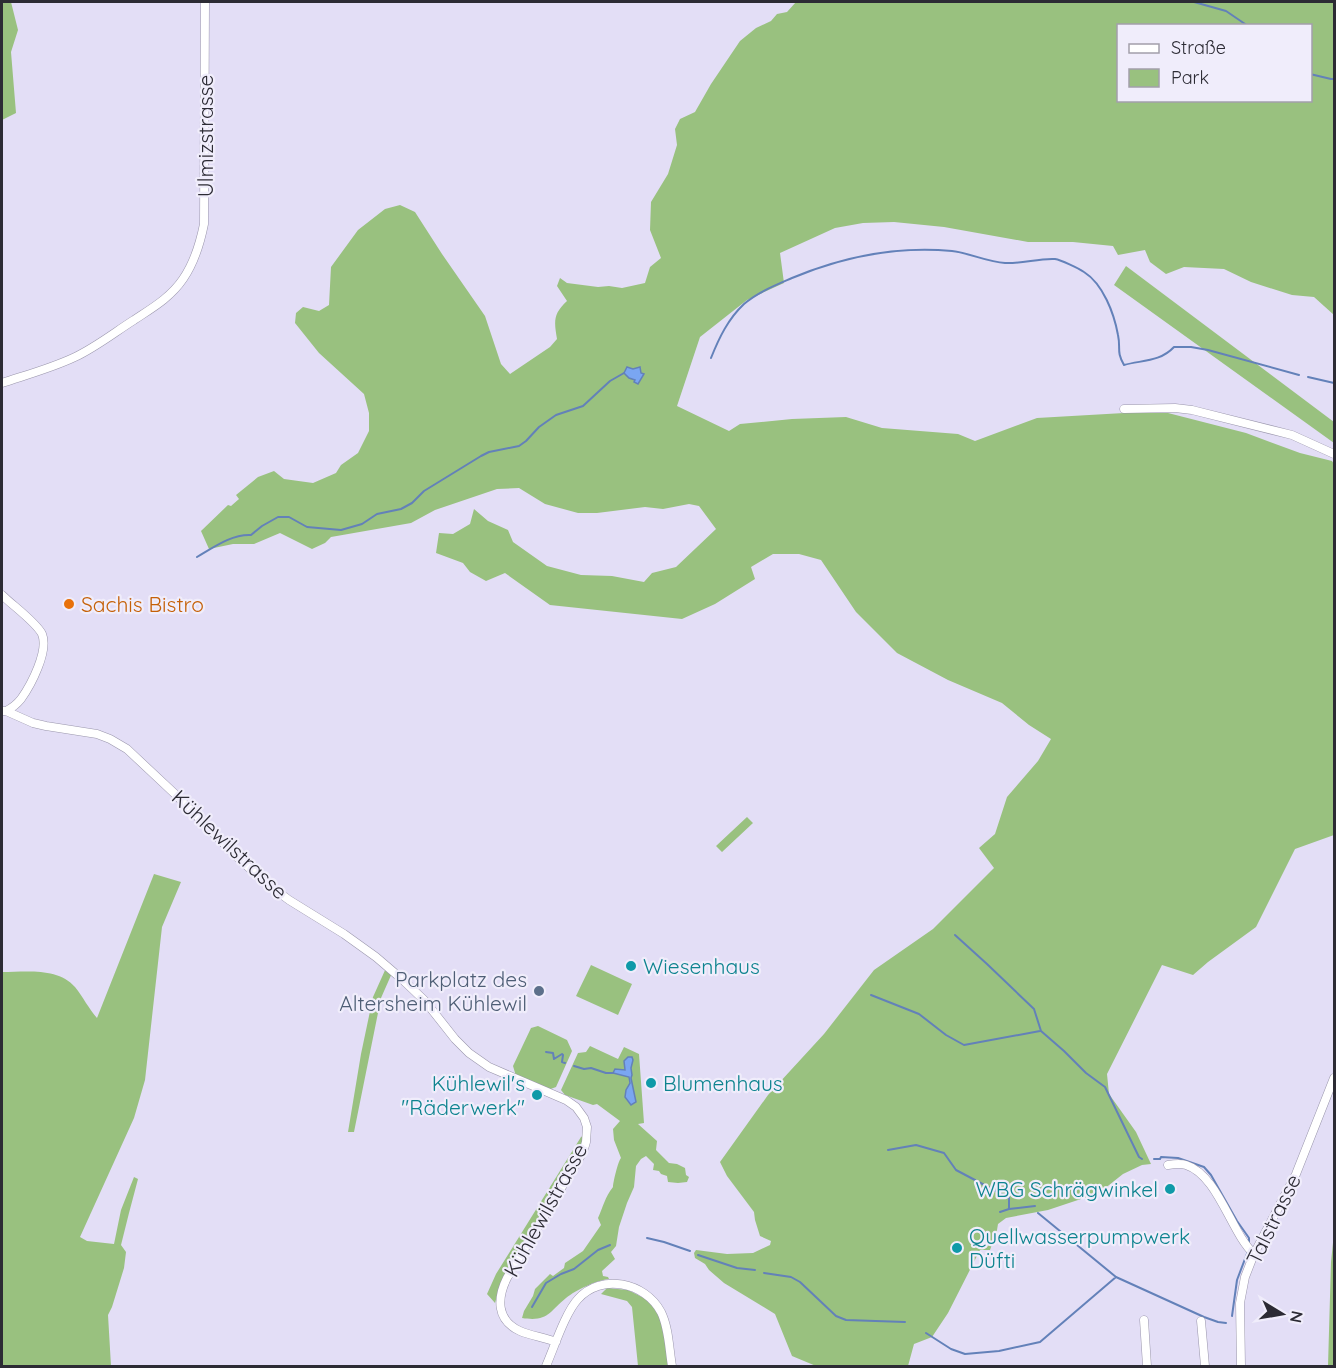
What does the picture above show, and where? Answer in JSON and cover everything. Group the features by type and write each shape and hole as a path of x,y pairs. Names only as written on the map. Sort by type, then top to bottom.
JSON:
{"street":[{"name":"Ulmizstrasse","path":"2,383 50,367 93,347 163,300 176,288 190,268 196,256 204,224 205,2"},
{"path":"1124,409 1192,410 1292,435 1335,454"},
{"path":"2,595 37,628 43,639 36,673 21,699 4,711"},
{"path":"21,699 20,709 24,718"},
{"name":"Kühlewilstrasse","path":"4,711 33,723 97,734 127,749 266,883 284,897 350,938 404,981 425,1001 469,1053 499,1072 566,1100 579,1110 584,1118 587,1131 583,1152 507,1278 500,1297 502,1314 514,1328 556,1342"},
{"name":"Talstrasse","path":"1242,1366 1241,1297 1250,1250 1296,1174 1335,1078"},
{"path":"1168,1165 1185,1164 1205,1179 1250,1250"},
{"path":"546,1366 574,1304 583,1294 600,1285 614,1284 626,1285 645,1293 652,1299 661,1312 672,1366"},
{"path":"1144,1320 1147,1366"},
{"path":"1201,1321 1204,1366"}],"green space":[{"path":"2,2 11,2 18,30 11,52 16,113 2,120"},
{"path":"796,2 1334,2 1334,315 1314,297 1292,295 1251,282 1224,269 1184,267 1166,274 1150,262 1145,250 1118,255 1113,246 1073,242 1028,242 944,227 894,222 863,223 835,228 780,253 784,283 747,300 700,337 677,406 729,431 740,424 846,417 882,428 958,434 975,441 1037,418 1168,413 1246,433 1300,453 1332,461 1334,464 1334,835 1295,849 1256,927 1193,975 1162,965 1107,1074 1109,1094 1136,1132 1151,1164 1142,1165 1123,1174 1099,1193 1048,1210 1006,1218 998,1224 990,1250 980,1250 948,1313 932,1337 914,1344 908,1366 816,1366 792,1356 775,1314 724,1283 705,1264 695,1258 694,1253 696,1250 727,1254 753,1253 770,1245 771,1241 760,1236 754,1212 727,1176 720,1162 768,1095 824,1034 874,970 933,929 994,868 979,848 995,834 1007,797 1038,761 1051,739 1002,703 948,680 897,653 856,612 821,560 799,554 773,554 751,567 755,579 715,604 682,619 550,605 505,573 486,581 470,572 463,563 436,553 439,533 453,534 470,524 474,509 488,521 508,530 513,542 547,566 581,575 612,576 644,582 652,573 676,567 716,529 699,506 689,504 663,509 645,507 578,513 545,504 519,488 497,489 435,510 411,523 331,537 325,543 312,549 280,533 254,544 233,544 209,549 201,531 228,505 231,506 239,499 236,495 258,477 274,471 284,479 313,483 336,473 341,465 358,453 369,431 369,413 364,394 319,353 295,323 296,313 303,307 319,311 329,305 331,267 358,230 385,209 400,205 415,212 485,316 501,364 510,374 550,347 557,339 556,318 559,310 567,301 557,286 560,278 567,283 598,287 622,288 645,283 650,267 661,258 650,230 651,202 668,174 677,145 675,129 680,119 695,112 740,41 756,28 771,21 777,14 787,12"},
{"path":"1126,266 1334,422 1334,443 1114,285"},
{"path":"747,817 753,823 722,852 716,846"},
{"path":"154,874 181,882 162,927 145,1080 134,1118 80,1237 87,1241 114,1244 121,1210 134,1177 138,1179 121,1245 126,1252 124,1268 108,1315 111,1366 2,1366 2,972 31,971 60,976 75,987 97,1018"},
{"path":"591,965 632,984 618,1015 576,996"},
{"path":"386,968 392,973 381,998 354,1132 348,1132 373,997"},
{"path":"538,1026 567,1040 572,1051 556,1087 548,1090 516,1076 513,1066 531,1028"},
{"path":"590,1046 618,1059 624,1047 639,1054 644,1123 638,1124 657,1141 656,1150 669,1163 685,1168 686,1175 689,1177 687,1182 668,1182 667,1176 653,1170 654,1164 646,1156 641,1159 636,1166 634,1187 619,1227 616,1246 611,1252 615,1259 602,1271 603,1276 609,1279 593,1283 575,1292 543,1317 522,1318 535,1289 550,1274 553,1276 564,1268 565,1263 583,1251 601,1225 598,1218 613,1187 621,1158 614,1140 613,1129 620,1121 597,1104 593,1105 565,1095 561,1090 578,1053 586,1052"},
{"path":"583,1136 580,1151 500,1286 495,1303 487,1294 496,1274"},
{"path":"1334,1233 1334,1366 1328,1366 1331,1262"},
{"path":"607,1288 628,1290 646,1299 657,1311 664,1328 669,1366 638,1366 632,1307 627,1301 601,1294"}],"water":[{"path":"627,367 633,369 640,367 641,373 644,374 638,384 624,373"},
{"path":"632,1057 633,1060 631,1078 636,1102 631,1105 625,1097 630,1083 629,1077 613,1073 615,1069 625,1070 624,1061"}],"waterway":[{"path":"1194,2 1226,11 1245,24"},
{"path":"1312,74 1334,79"},
{"path":"711,358 733,316 744,304 767,289 830,264 850,259 891,252 932,250 959,252 1005,263 1055,259 1081,270 1091,277 1107,300 1116,326 1119,353 1124,365 1157,358 1174,347 1191,347 1299,375"},
{"path":"197,557 230,539 251,535 278,517 289,517 307,527 341,530 362,524 377,514 401,509 412,503 424,491 481,456 489,452 519,446 556,415 583,406 610,381 624,373"},
{"path":"1308,377 1334,383"},
{"path":"955,935 1034,1009 1041,1031 1086,1073 1105,1087 1142,1159"},
{"path":"871,995 919,1014 946,1035 964,1045 1040,1031"},
{"path":"546,1052 553,1053 554,1059 562,1054 562,1062 565,1063"},
{"path":"574,1066 613,1073"},
{"path":"888,1150 916,1145 944,1153 956,1170 1009,1198 1009,1209 1035,1206"},
{"path":"1154,1159 1178,1158 1204,1167 1249,1238 1249,1246"},
{"path":"1000,1212 1009,1209"},
{"path":"1038,1213 1116,1277 1204,1317 1226,1323"},
{"path":"647,1238 690,1251"},
{"path":"532,1307 546,1283 574,1269 598,1250 610,1245"},
{"path":"1232,1316 1237,1280 1248,1251"},
{"path":"698,1255 737,1268 755,1270"},
{"path":"764,1273 791,1277 800,1282 836,1316 846,1320 905,1322"},
{"path":"926,1333 951,1349 965,1354 999,1351 1040,1342 1116,1277"}],"place":[{"name":"Sachis Bistro","path":"69,604"},
{"name":"Wiesenhaus","path":"631,966"},
{"name":"Parkplatz des Altersheim Kühlewil","path":"539,991"},
{"name":"Blumenhaus","path":"651,1083"},
{"name":"Kühlewil's \"Räderwerk\"","path":"537,1095"},
{"name":"WBG Schrägwinkel","path":"1170,1189"},
{"name":"Quellwasserpumpwerk Düfti","path":"957,1248"}]}
